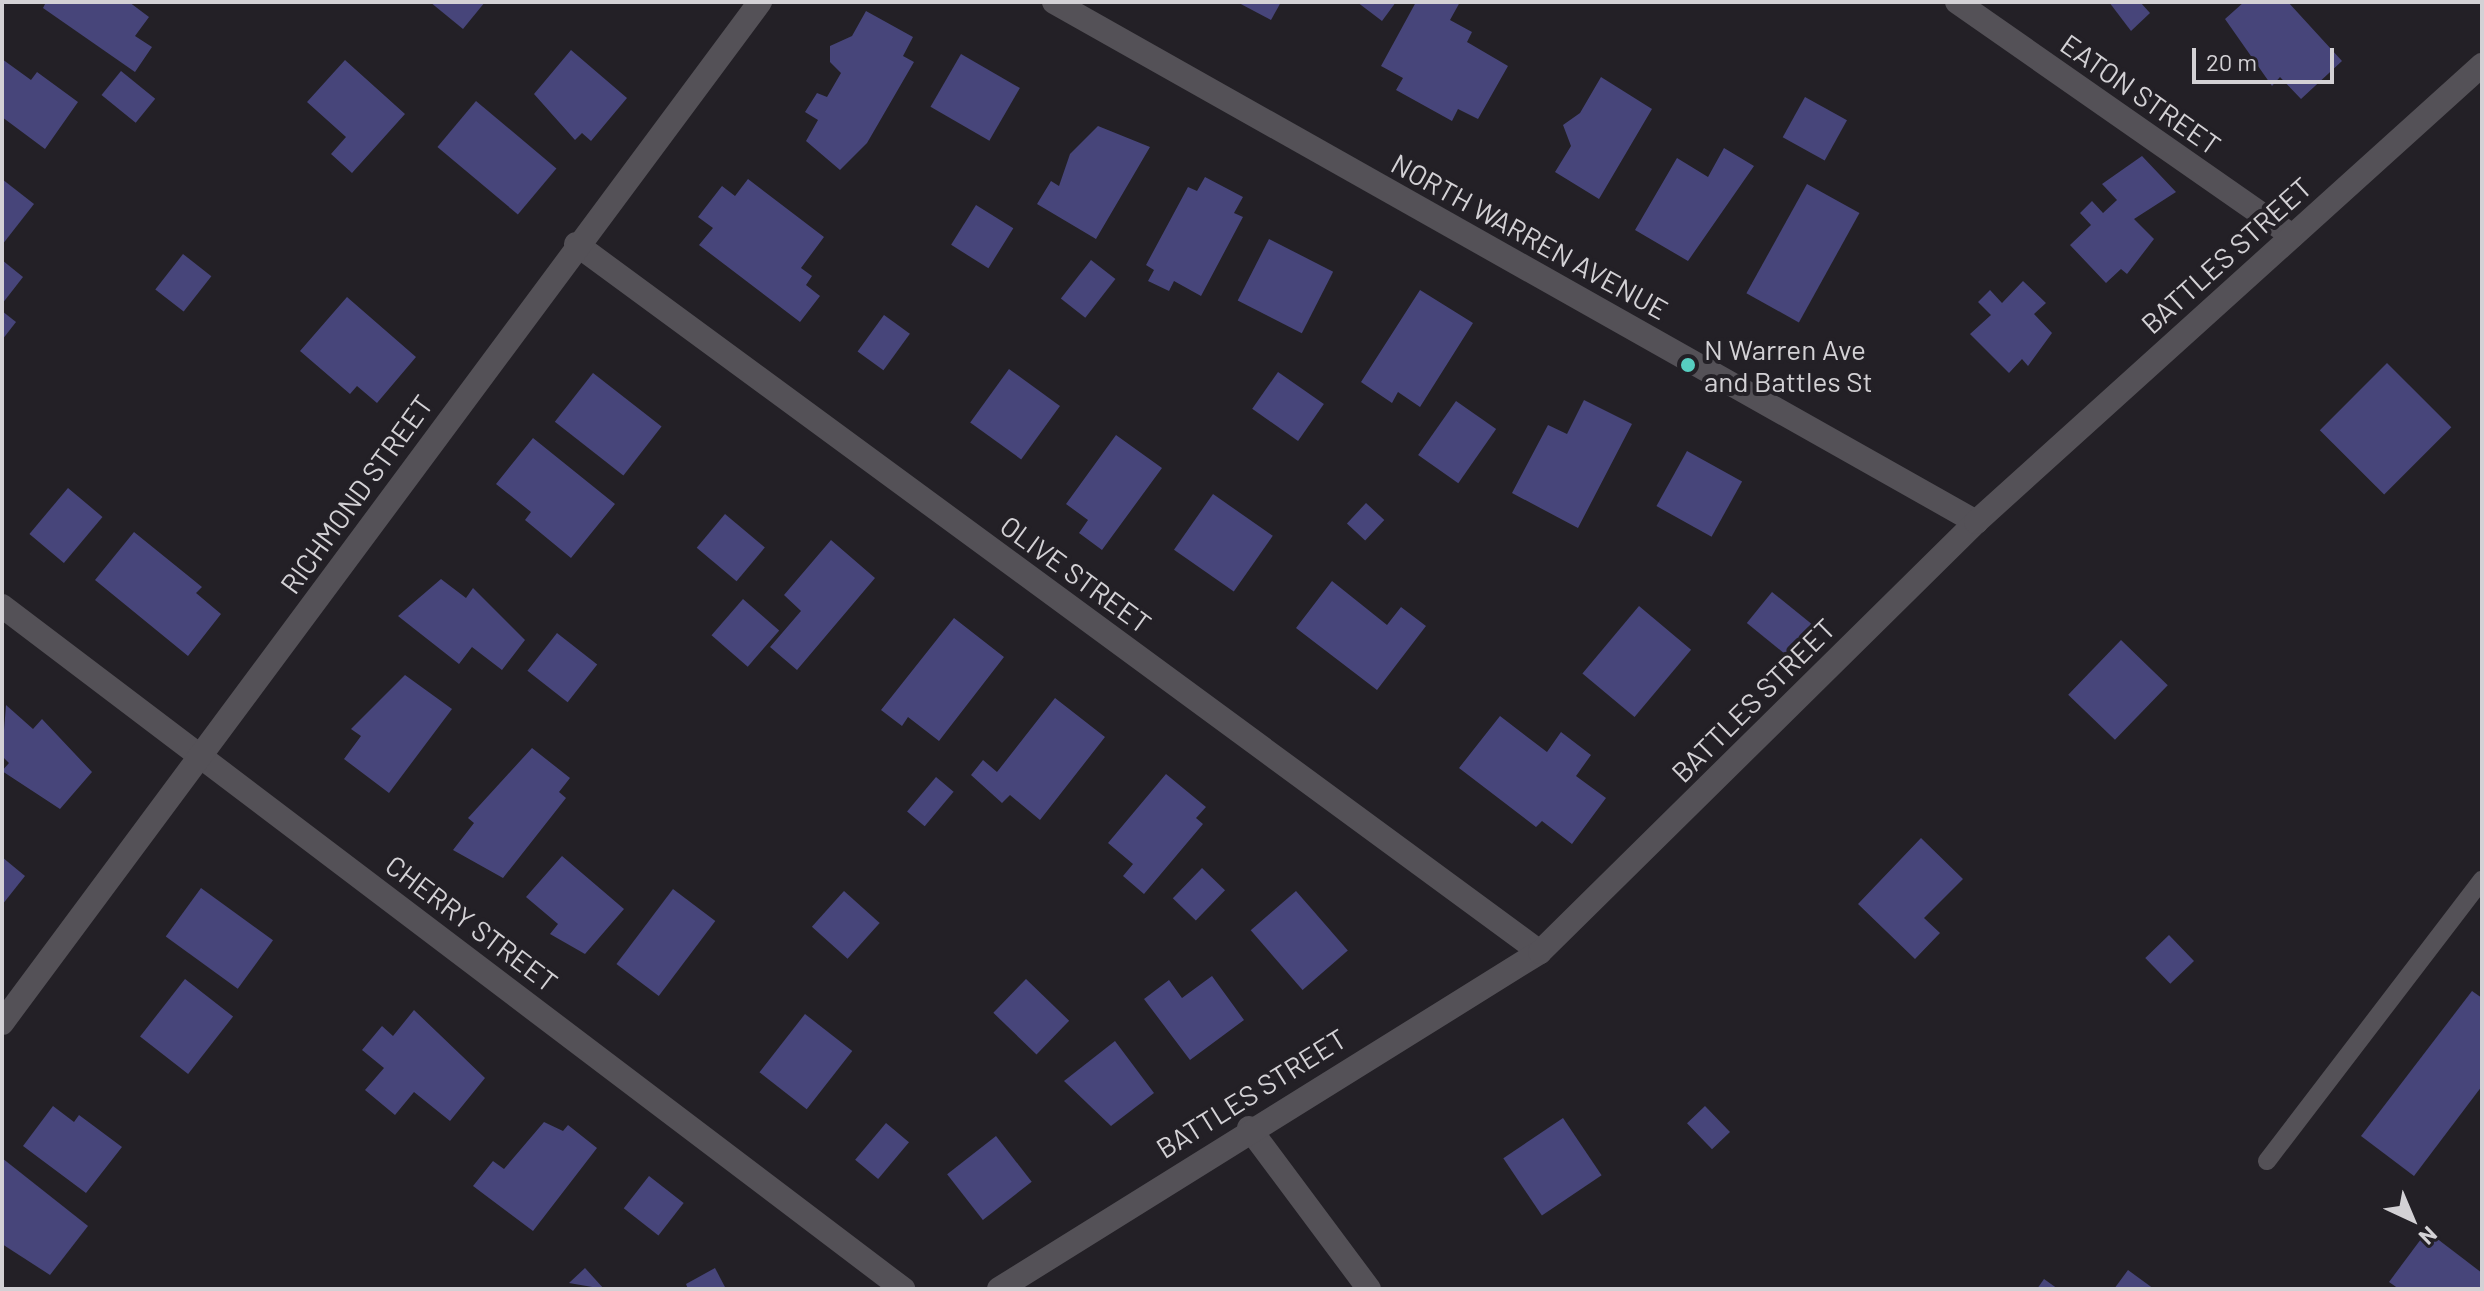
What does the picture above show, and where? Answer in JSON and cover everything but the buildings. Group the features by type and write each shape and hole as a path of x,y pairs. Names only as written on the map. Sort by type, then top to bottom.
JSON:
{"street":[{"name":"RICHMOND STREET","path":"2,1023 202,756 576,244 760,2"},
{"name":"NORTH WARREN AVENUE","path":"1054,2 1976,522"},
{"name":"EATON STREET","path":"1957,2 2292,236"},
{"name":"BATTLES STREET","path":"999,1289 1249,1128 1540,952 1976,522 2482,65"},
{"name":"OLIVE STREET","path":"576,244 1540,952"},
{"name":"CHERRY STREET","path":"2,606 903,1289"},
{"path":"1249,1128 1369,1289"}],"lane":[{"path":"2267,1161 2482,880"}],"place":[{"name":"N Warren Ave and Battles St","path":"1688,365"}]}
